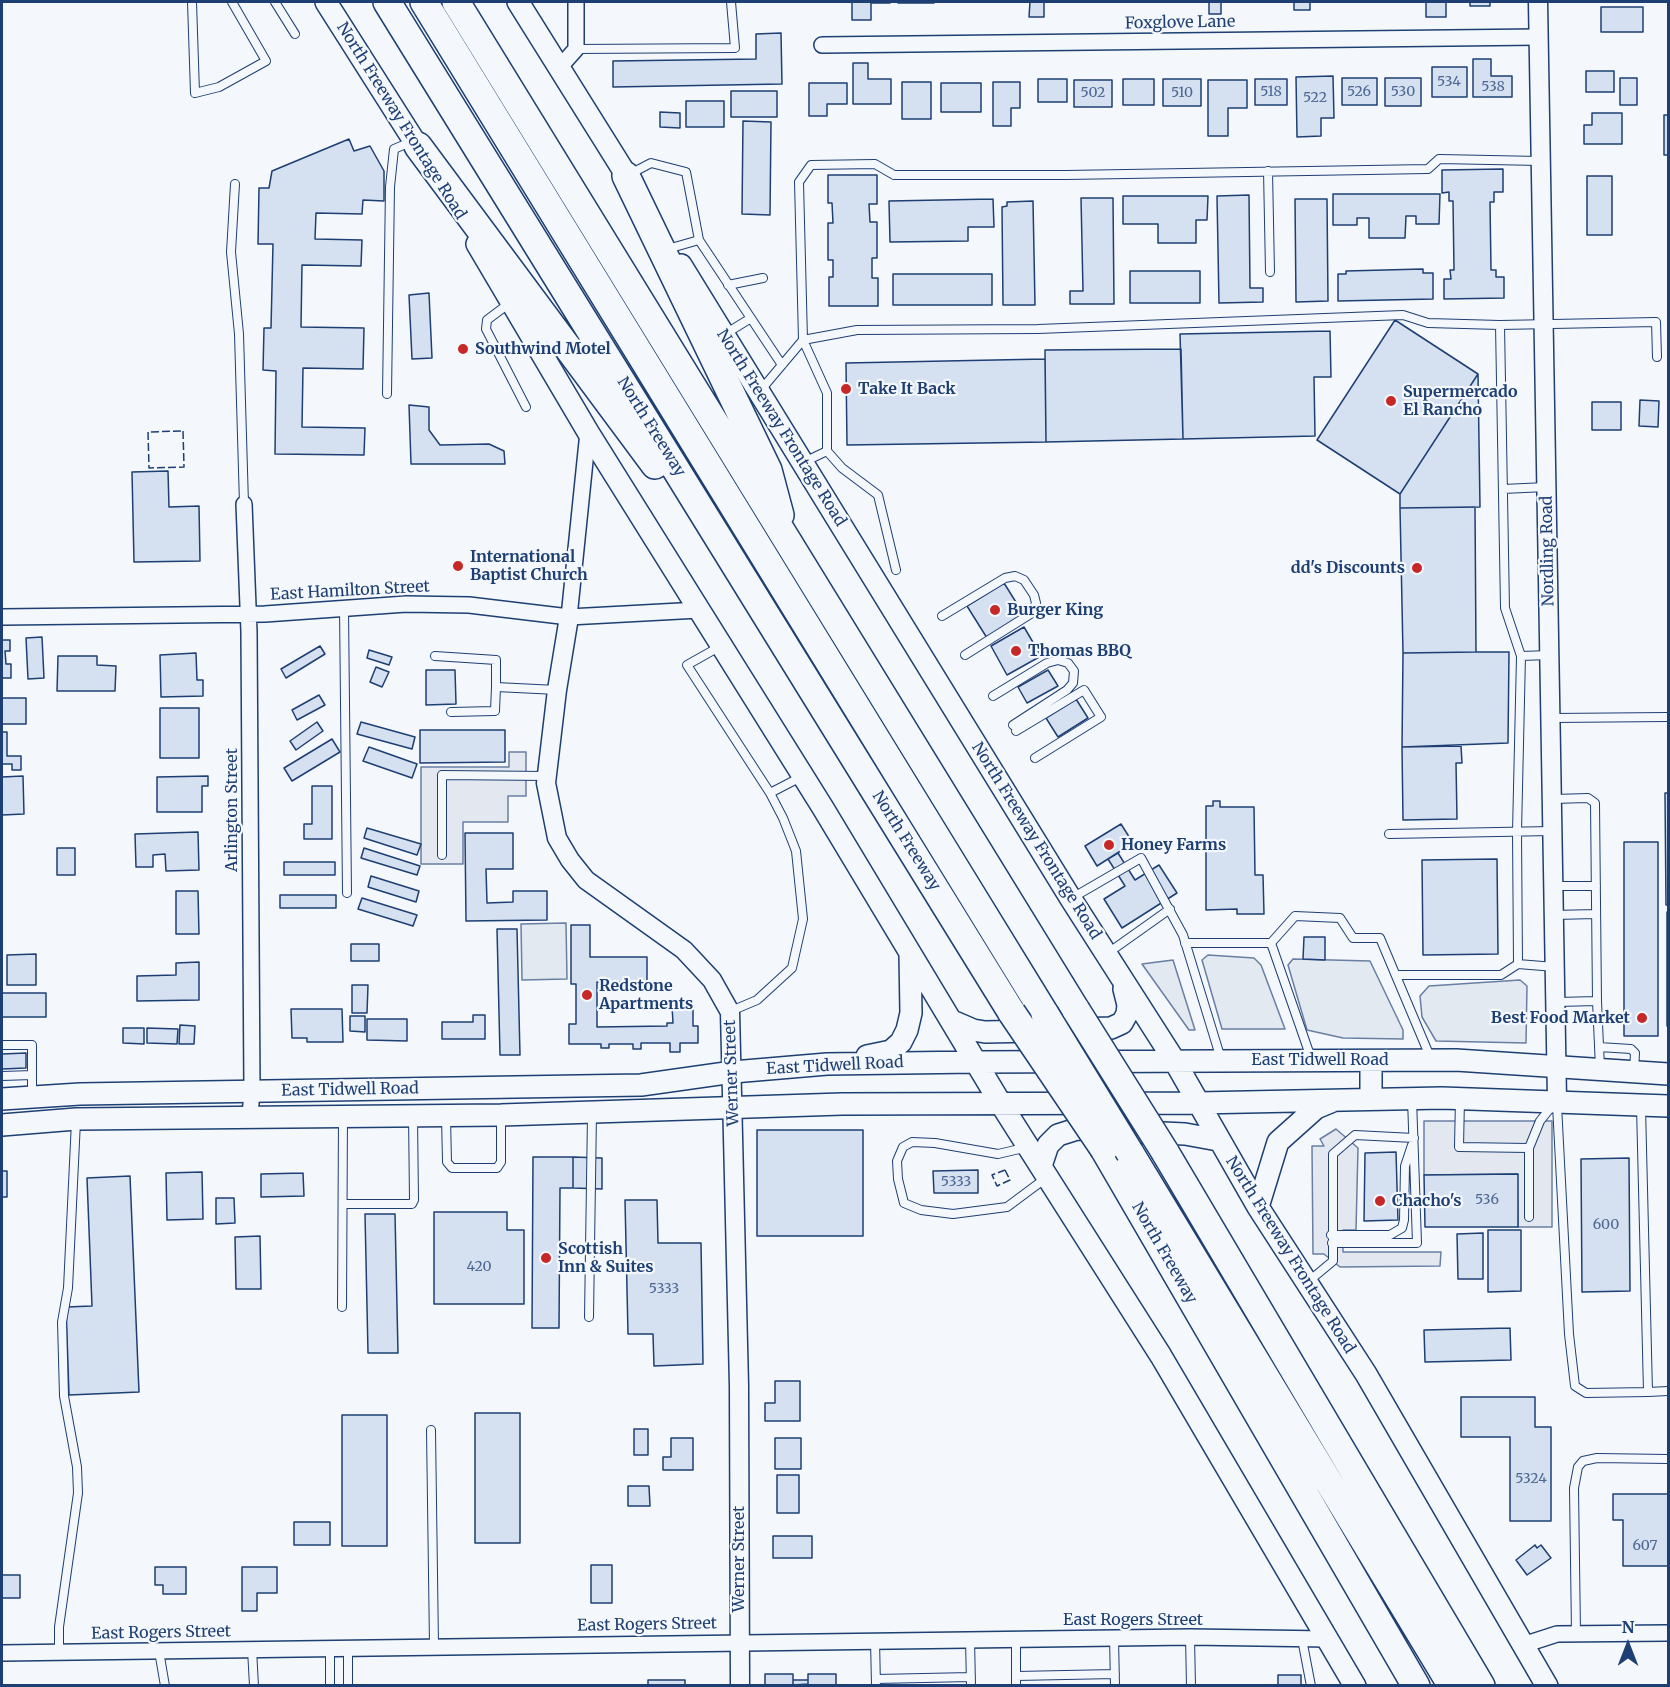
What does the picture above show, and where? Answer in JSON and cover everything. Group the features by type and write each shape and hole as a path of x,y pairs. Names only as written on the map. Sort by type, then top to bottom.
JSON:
{"highway":[{"name":"North Freeway","path":"387,2 1012,1013 1104,1149 1416,1686"},
{"name":"North Freeway","path":"424,2 1130,1153 1452,1686"},
{"path":"456,2 1076,1010 1166,1152 1480,1686"},
{"path":"416,143 774,628"},
{"path":"626,176 768,470 789,545"}],"main road":[{"name":"North Freeway Frontage Road","path":"326,2 416,143 588,432 803,776 1001,1104 1161,1356 1355,1686"},
{"name":"North Freeway Frontage Road","path":"518,2 1071,898 1174,1060 1258,1207 1366,1374 1547,1686"},
{"path":"827,1064 891,1051 901,1042 911,1013 910,953"},
{"path":"952,1021 973,1030 985,1032 1111,1028 1122,1023 1127,1014 1128,1005 1121,978"},
{"path":"1371,1060 1371,1098"},
{"name":"East Tidwell Road","path":"2,1099 252,1091 641,1085 733,1072 827,1064 1432,1060 1668,1074"},
{"path":"551,1088 551,1114"},
{"name":"East Tidwell Road","path":"2,1125 76,1119 501,1115 734,1106 1198,1103 1371,1098 1557,1100 1668,1106"},
{"path":"1258,1207 1278,1142 1316,1108 1338,1099"},
{"path":"1044,1172 1048,1145 1058,1135 1077,1129 1185,1134 1218,1140"}],"street":[{"path":"559,68 576,49 576,2"},
{"name":"Nordling Road","path":"1538,2 1557,1100"},
{"name":"Foxglove Lane","path":"822,45 1539,38"},
{"name":"Werner Street","path":"588,432 570,617 557,690 547,776 550,807 557,838 570,860 586,880 684,950 712,980 730,1012 734,1106 740,1686"},
{"name":"Arlington Street","path":"244,504 248,613 252,1091 250,1116"},
{"name":"East Hamilton Street","path":"2,617 248,613 406,604 469,605 570,617 699,610"},
{"path":"1523,1645 1557,1634 1668,1633"},
{"name":"East Rogers Street","path":"2,1653 875,1640 1190,1637 1328,1639"}],"lane":[{"path":"192,2 195,93 219,87 266,61 232,2"},
{"path":"275,2 295,34"},
{"path":"576,49 735,48 731,2"},
{"path":"387,394 394,149 416,143"},
{"path":"896,570 878,495 842,468 827,451 827,393 804,340 799,182 811,165 874,164 894,175 1428,169 1439,159 1542,161"},
{"path":"626,176 651,164 686,172 699,240 782,365"},
{"path":"1268,171 1270,272"},
{"path":"235,184 231,252 232,292 239,334 244,504"},
{"path":"671,249 699,240"},
{"path":"728,285 763,278"},
{"path":"512,302 487,320 486,330 526,407"},
{"path":"759,392 804,340 857,330 1038,329 1402,315 1428,323 1500,325 1656,322 1657,357"},
{"path":"724,335 751,318"},
{"path":"1500,325 1505,608 1521,656 1517,832 1518,964"},
{"path":"802,463 827,451"},
{"path":"1503,489 1547,487"},
{"path":"942,616 1005,578 1015,576 1024,580 1034,595 1036,603 1032,613 965,655"},
{"path":"344,608 347,893"},
{"path":"721,646 687,665 770,793 796,851 803,919 792,968 757,1000 730,1012"},
{"path":"1521,656 1550,654"},
{"path":"435,656 496,660 495,711 451,712"},
{"path":"993,696 1047,663 1058,660 1068,663 1074,671 1073,683 1066,690 1015,728 1084,690 1101,717 1035,758"},
{"path":"496,687 557,690"},
{"path":"1552,718 1668,717"},
{"path":"441,855 442,775 547,776"},
{"path":"770,793 803,776"},
{"path":"1553,799 1588,798 1595,803 1600,1069"},
{"path":"1389,834 1553,831"},
{"path":"1071,898 1141,858 1170,909 1185,943 1221,1060"},
{"path":"1554,886 1596,886"},
{"path":"1106,954 1170,909"},
{"path":"1554,915 1596,914"},
{"path":"1185,943 1271,943 1295,916 1340,918 1353,938 1380,938 1432,1060"},
{"path":"1271,943 1311,1060"},
{"path":"1396,975 1501,975 1518,964 1555,967"},
{"path":"1555,1002 1597,1001"},
{"path":"2,1045 13,1049 32,1045 32,1097"},
{"path":"1599,1047 1631,1049 1635,1053 1634,1071"},
{"path":"2,1076 14,1072 32,1075"},
{"path":"1332,1239 1417,1243 1412,1098"},
{"path":"1460,1098 1458,1147 1529,1148"},
{"path":"1529,1216 1529,1148 1540,1121 1557,1100"},
{"path":"1557,1100 1569,1334 1575,1386 1586,1393 1668,1391"},
{"path":"1641,1106 1648,1392"},
{"path":"589,1317 592,1112"},
{"path":"446,1116 447,1162 452,1168 497,1168 501,1162 501,1115"},
{"path":"342,1307 343,1116"},
{"path":"343,1204 411,1204 414,1200 413,1116"},
{"path":"59,1652 59,1628 78,1493 77,1467 64,1396 62,1322 68,1288 76,1119"},
{"path":"1307,1283 1333,1261 1333,1154 1355,1135 1414,1138"},
{"path":"1332,1239 1390,1235 1402,1228 1405,1166 1414,1138"},
{"path":"1029,1147 998,1154 935,1143 912,1142 903,1147 897,1161 898,1179 904,1203 921,1210 953,1214 1007,1207 1044,1172"},
{"path":"431,1430 434,1646"},
{"path":"1576,1634 1574,1488 1578,1467 1583,1461 1597,1458 1668,1459"},
{"path":"1190,1637 1191,1686"},
{"path":"1114,1638 1115,1686"},
{"path":"875,1640 876,1682 947,1677 971,1681 970,1639"},
{"path":"1016,1639 1016,1686"},
{"path":"1302,1639 1311,1686"},
{"path":"330,1648 330,1686"},
{"path":"348,1648 348,1686"},
{"path":"252,1649 254,1686"},
{"path":"159,1651 165,1686"},
{"path":"1016,1676 1115,1674"}],"shaded area":[{"path":"509,752 526,752 526,796 508,796 508,822 463,822 463,864 421,864 421,767 509,767"},
{"path":"566,923 567,979 522,980 521,924"},
{"path":"1208,955 1254,958 1261,965 1285,1029 1222,1029 1202,960"},
{"path":"1293,959 1370,961 1403,1030 1403,1039 1343,1038 1307,1030 1288,965"},
{"path":"1173,960 1195,1030 1189,1030 1142,964"},
{"path":"1520,980 1527,986 1526,1043 1436,1041 1422,1017 1420,996 1429,986"},
{"path":"1424,1121 1552,1121 1552,1227 1518,1227 1517,1174 1424,1175"},
{"path":"1336,1129 1358,1148 1356,1230 1343,1230 1343,1252 1441,1252 1440,1266 1340,1267 1324,1254 1313,1254 1312,1146 1324,1146 1320,1139"}],"building":[{"path":"852,2 890,3 871,3 871,20 852,20"},
{"path":"934,2 934,3 898,3"},
{"path":"1030,2 1044,2 1044,17 1029,17"},
{"path":"1209,2 1221,2 1221,14 1209,14"},
{"path":"1294,2 1310,2 1310,10 1294,10"},
{"path":"1426,2 1446,2 1446,17 1426,17"},
{"path":"1470,2 1490,2 1490,6 1470,6"},
{"path":"1601,7 1643,7 1643,32 1601,32"},
{"path":"781,33 782,84 613,87 613,61 756,59 756,34"},
{"path":"1473,59 1491,59 1491,76 1512,76 1512,97 1473,97"},
{"path":"853,63 868,63 868,79 891,79 891,104 853,104"},
{"path":"1432,67 1467,67 1467,97 1432,97"},
{"path":"1586,71 1614,71 1614,92 1586,92"},
{"path":"1333,76 1334,118 1321,118 1321,136 1297,137 1296,77"},
{"path":"1342,78 1377,78 1377,105 1342,105"},
{"path":"1385,78 1421,78 1421,106 1385,106"},
{"path":"1620,78 1637,78 1637,105 1620,105"},
{"path":"1038,79 1067,79 1067,102 1038,102"},
{"path":"1123,79 1154,79 1154,105 1123,105"},
{"path":"1163,79 1201,79 1201,106 1163,106"},
{"path":"1255,79 1287,79 1287,105 1255,105"},
{"path":"1074,80 1112,80 1112,107 1074,107"},
{"path":"1208,80 1247,80 1247,108 1228,108 1228,136 1208,136"},
{"path":"902,82 931,82 931,119 902,119"},
{"path":"993,82 1020,82 1020,108 1011,108 1011,126 993,126"},
{"path":"809,83 847,83 847,104 827,104 827,116 809,116"},
{"path":"941,83 981,83 981,112 941,112"},
{"path":"731,91 777,91 777,117 731,117"},
{"path":"686,101 724,101 724,127 686,127"},
{"path":"660,112 680,113 680,128 660,127"},
{"path":"1592,113 1622,113 1622,144 1584,144 1584,125 1592,125"},
{"path":"1664,115 1668,115 1668,155 1664,155"},
{"path":"743,121 771,122 770,215 742,214"},
{"path":"349,139 354,151 370,146 384,171 384,201 363,200 362,214 316,213 315,239 362,240 361,266 302,265 301,327 364,328 363,369 303,368 302,427 365,428 364,455 275,454 276,371 263,370 264,328 271,328 273,244 258,244 259,188 269,188 272,171"},
{"path":"1503,169 1503,192 1494,192 1494,202 1490,202 1491,270 1496,270 1496,277 1504,277 1504,298 1444,299 1444,279 1451,279 1450,270 1454,270 1453,201 1449,201 1449,192 1442,193 1442,170"},
{"path":"828,175 877,175 877,204 869,204 870,222 877,222 877,258 872,258 872,278 878,278 878,306 829,306 829,277 833,277 833,260 828,260 828,223 833,223 832,203 828,203"},
{"path":"1587,176 1612,176 1612,235 1587,235"},
{"path":"1333,194 1440,194 1439,224 1416,224 1416,216 1406,216 1405,238 1369,238 1369,218 1357,218 1357,225 1333,225"},
{"path":"1249,195 1250,288 1263,288 1263,302 1219,303 1217,196"},
{"path":"1123,196 1208,196 1207,220 1196,220 1196,243 1158,243 1158,224 1123,224"},
{"path":"1081,198 1113,198 1114,304 1070,304 1070,291 1083,291"},
{"path":"993,199 994,227 968,227 968,241 890,242 889,201"},
{"path":"1295,199 1327,199 1328,301 1296,302"},
{"path":"1033,201 1035,305 1003,305 1002,207 1007,206 1007,202"},
{"path":"1423,269 1423,273 1433,273 1433,299 1338,301 1338,274 1346,274 1346,271"},
{"path":"1130,271 1200,271 1200,303 1130,303"},
{"path":"893,274 992,274 992,305 893,305"},
{"path":"429,293 432,358 412,359 409,295"},
{"path":"1395,320 1478,374 1400,494 1317,440"},
{"path":"1330,331 1331,377 1314,377 1315,436 1183,439 1180,334"},
{"path":"1181,349 1183,439 1046,442 1045,350"},
{"path":"1045,359 1046,442 847,445 846,363"},
{"path":"1478,374 1480,507 1400,508 1400,494"},
{"path":"1640,400 1659,401 1658,427 1639,426"},
{"path":"1592,402 1621,402 1621,430 1592,430"},
{"path":"409,405 429,407 429,430 440,445 489,444 504,451 505,464 411,464"},
{"path":"168,471 169,507 199,506 200,561 134,562 132,472"},
{"path":"1475,507 1476,652 1403,653 1400,508"},
{"name":"Burger King","path":"1004,583 1024,615 987,638 967,606"},
{"name":"Thomas BBQ","path":"1024,627 1041,656 1007,675 991,646"},
{"path":"42,637 44,678 28,679 26,638"},
{"path":"2,640 10,640 10,651 5,651 6,664 11,664 11,678 2,678"},
{"path":"320,646 325,654 286,678 281,669"},
{"path":"369,650 392,657 389,665 367,658"},
{"path":"1509,652 1508,743 1402,747 1403,653"},
{"path":"196,653 197,680 203,680 203,696 161,697 160,655"},
{"path":"58,656 97,656 97,665 116,666 115,691 57,691"},
{"path":"376,667 389,672 382,687 370,682"},
{"path":"426,670 455,670 456,704 426,705"},
{"path":"1048,670 1058,686 1027,703 1018,687"},
{"path":"319,695 325,705 297,720 292,710"},
{"path":"2,698 26,698 26,724 2,724"},
{"path":"1076,699 1088,718 1058,737 1046,718"},
{"path":"160,708 199,708 199,758 160,758"},
{"path":"317,722 323,731 296,750 290,741"},
{"path":"361,722 415,737 412,749 357,734"},
{"path":"420,730 505,730 505,762 420,763"},
{"path":"2,732 7,732 7,756 21,756 21,770 12,770 12,764 2,764"},
{"path":"332,739 340,752 292,781 284,768"},
{"path":"1461,746 1462,763 1456,763 1457,819 1403,820 1402,747"},
{"path":"369,747 417,764 412,778 363,761"},
{"path":"23,776 24,814 2,815 2,777"},
{"path":"208,776 208,786 202,786 202,812 157,812 157,777"},
{"path":"312,786 332,786 332,839 304,839 304,824 312,824"},
{"path":"1665,793 1668,793 1668,905 1666,905"},
{"path":"1213,801 1220,801 1220,807 1254,807 1255,875 1263,875 1264,914 1237,914 1237,909 1206,910 1206,806 1213,806"},
{"name":"Honey Farms","path":"1121,824 1133,843 1097,866 1085,846"},
{"path":"367,828 421,844 417,855 364,838"},
{"path":"198,832 199,870 166,871 165,854 153,855 153,867 136,867 135,834"},
{"path":"465,833 513,833 513,869 486,869 487,903 513,902 513,891 547,891 547,920 466,921"},
{"path":"1624,842 1658,842 1658,1036 1624,1036"},
{"path":"57,848 75,848 75,875 57,875"},
{"path":"364,848 420,866 417,875 361,858"},
{"path":"1118,853 1135,880 1159,865 1177,893 1122,928 1104,899 1125,886 1108,859"},
{"path":"1497,859 1498,954 1423,955 1422,860"},
{"path":"284,862 335,862 335,875 284,875"},
{"path":"371,876 419,891 416,902 368,887"},
{"path":"176,891 198,891 199,934 176,934"},
{"path":"280,895 336,895 336,908 280,908"},
{"path":"362,898 417,915 413,926 358,909"},
{"path":"1668,912 1668,1026 1667,1026"},
{"name":"Redstone Apartments","path":"571,925 590,925 590,957 647,957 647,982 597,982 597,1027 667,1026 667,1023 673,1023 672,1006 693,1006 693,1026 698,1026 698,1043 680,1043 680,1052 670,1052 670,1043 641,1043 641,1049 633,1049 633,1044 609,1044 609,1048 601,1048 601,1044 569,1044 569,1024 576,1024 576,984 571,984"},
{"path":"497,929 517,929 520,1055 500,1055"},
{"path":"1304,937 1325,937 1325,960 1303,959"},
{"path":"351,944 379,944 379,961 351,961"},
{"path":"36,954 36,985 7,985 7,955"},
{"path":"199,962 199,1000 137,1001 137,976 176,975 176,963"},
{"path":"352,985 368,985 367,1013 352,1013"},
{"path":"2,993 46,993 46,1017 2,1017"},
{"path":"291,1009 342,1009 343,1042 307,1042 307,1038 292,1038"},
{"path":"473,1015 485,1015 485,1039 442,1039 442,1022 473,1022"},
{"path":"350,1016 365,1016 365,1032 350,1031"},
{"path":"367,1019 407,1019 407,1041 367,1040"},
{"path":"180,1025 195,1026 194,1044 179,1044"},
{"path":"123,1028 144,1028 144,1044 123,1043"},
{"path":"147,1028 178,1029 177,1044 147,1043"},
{"path":"26,1053 26,1068 2,1069 2,1054"},
{"path":"757,1130 863,1130 863,1236 757,1236"},
{"name":"Chacho's","path":"1396,1152 1398,1220 1364,1221 1365,1153"},
{"name":"Scottish Inn & Suites","path":"533,1157 573,1157 573,1188 560,1188 559,1328 532,1328"},
{"path":"573,1157 602,1158 602,1189 573,1188"},
{"path":"1629,1158 1630,1291 1582,1292 1581,1159"},
{"path":"978,1170 978,1193 934,1193 933,1171"},
{"path":"2,1171 7,1171 7,1197 2,1197"},
{"path":"202,1172 203,1219 167,1220 166,1173"},
{"path":"303,1173 304,1196 261,1197 261,1174"},
{"path":"1518,1174 1518,1227 1425,1227 1424,1175"},
{"path":"130,1176 139,1392 69,1395 66,1307 92,1306 87,1178"},
{"path":"216,1198 234,1198 235,1223 216,1224"},
{"path":"625,1200 657,1200 658,1243 701,1243 703,1364 654,1366 653,1334 628,1334"},
{"path":"434,1212 507,1212 507,1230 524,1230 524,1304 434,1304"},
{"path":"365,1214 395,1214 398,1353 368,1353"},
{"path":"1488,1230 1521,1230 1521,1291 1488,1292"},
{"path":"1483,1233 1483,1279 1458,1279 1457,1234"},
{"path":"260,1236 261,1289 236,1289 235,1237"},
{"path":"1510,1328 1511,1360 1425,1362 1424,1330"},
{"path":"775,1381 800,1381 800,1421 765,1421 765,1403 775,1403"},
{"path":"1461,1397 1535,1397 1535,1427 1551,1427 1551,1521 1510,1521 1510,1437 1461,1437"},
{"path":"475,1413 520,1413 520,1543 475,1543"},
{"path":"342,1415 387,1415 387,1546 342,1546"},
{"path":"634,1429 648,1429 648,1455 634,1455"},
{"path":"671,1438 693,1438 693,1470 663,1470 663,1457 671,1457"},
{"path":"775,1438 801,1438 801,1469 775,1469"},
{"path":"777,1475 799,1475 799,1513 777,1513"},
{"path":"628,1486 649,1486 650,1506 628,1506"},
{"path":"1613,1494 1668,1494 1668,1566 1623,1566 1623,1520 1613,1520"},
{"path":"294,1522 330,1522 330,1545 294,1545"},
{"path":"773,1536 812,1536 812,1558 773,1558"},
{"path":"1535,1545 1537,1548 1541,1545 1551,1558 1527,1575 1516,1560"},
{"path":"591,1565 612,1565 612,1603 591,1603"},
{"path":"155,1567 186,1567 186,1594 163,1594 163,1585 155,1585"},
{"path":"242,1567 277,1567 277,1593 257,1593 257,1611 242,1611"},
{"path":"2,1575 20,1575 20,1598 2,1598"},
{"path":"765,1674 793,1674 793,1686 765,1686"},
{"path":"808,1674 836,1674 836,1686 808,1686"},
{"path":"1278,1675 1301,1675 1301,1686 1278,1686"},
{"path":"648,1680 685,1680 685,1686 648,1686"},
{"path":"793,1680 808,1680 808,1684 793,1685"}],"fence":[{"path":"183,431 184,467 149,468 148,432 183,431"},
{"path":"1005,1170 1010,1180 997,1186 992,1175 1005,1170"}],"place":[{"name":"Southwind Motel","path":"463,349"},
{"name":"Take It Back","path":"846,389"},
{"name":"Supermercado El Rancho","path":"1391,401"},
{"name":"International Baptist Church","path":"458,566"},
{"name":"dd's Discounts","path":"1417,568"},
{"name":"Burger King","path":"995,610"},
{"name":"Thomas BBQ","path":"1016,651"},
{"name":"Honey Farms","path":"1109,845"},
{"name":"Redstone Apartments","path":"587,995"},
{"name":"Best Food Market","path":"1642,1018"},
{"name":"Chacho's","path":"1380,1201"},
{"name":"Scottish Inn & Suites","path":"546,1258"}]}
